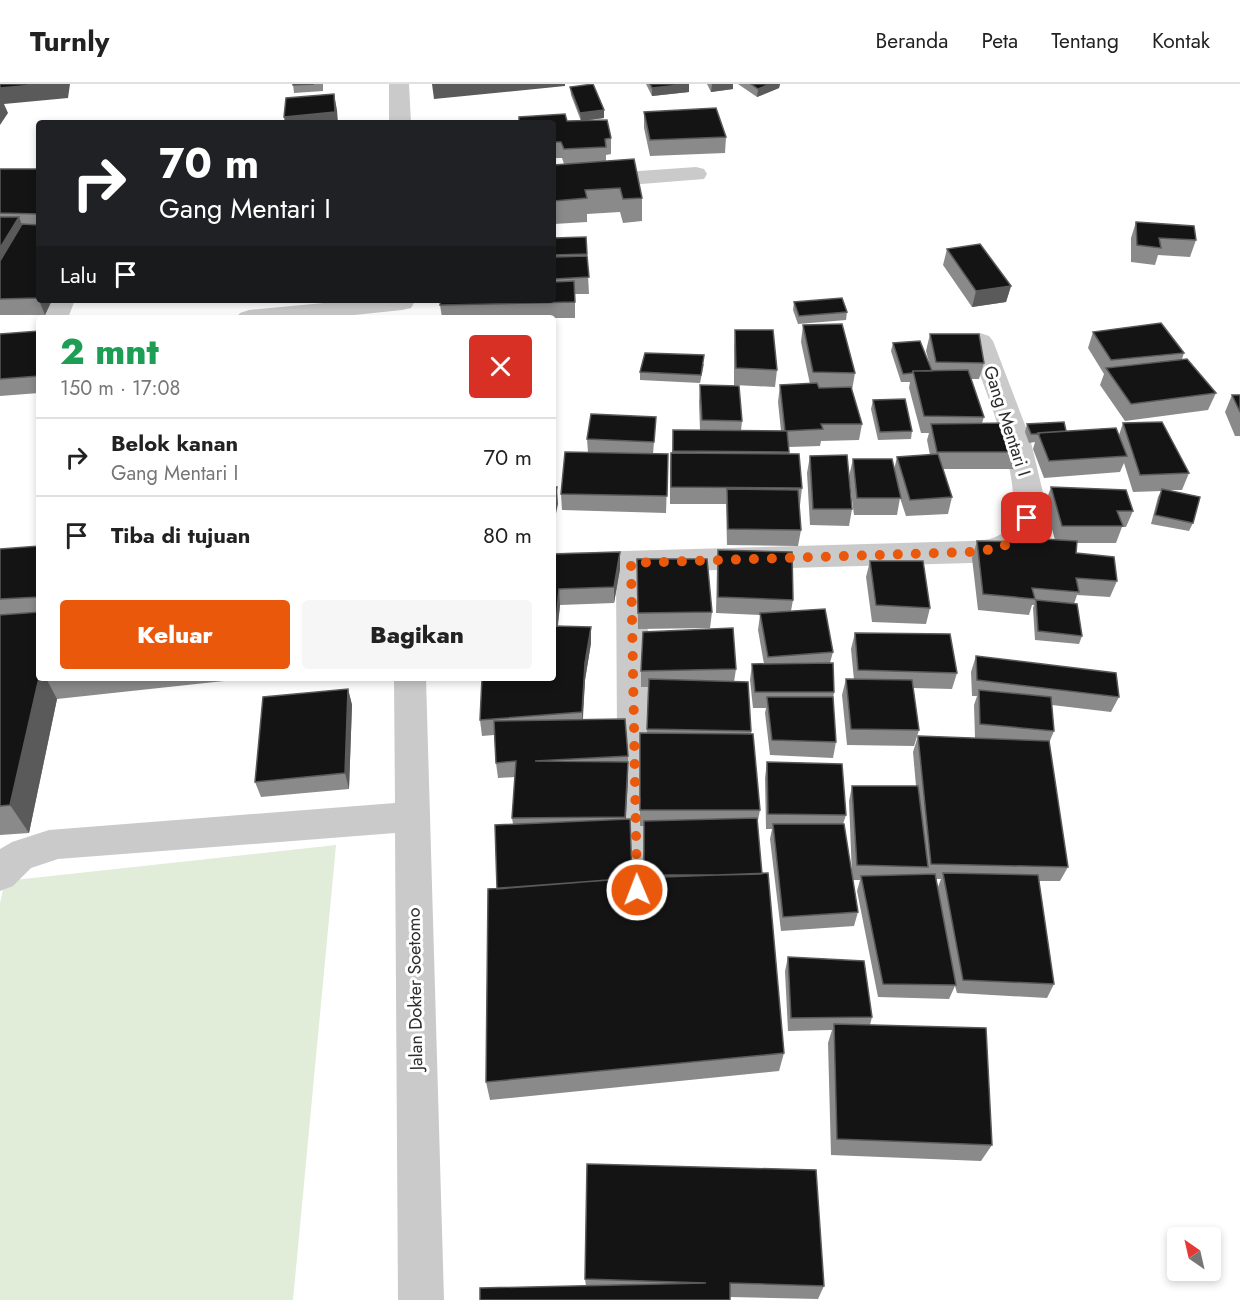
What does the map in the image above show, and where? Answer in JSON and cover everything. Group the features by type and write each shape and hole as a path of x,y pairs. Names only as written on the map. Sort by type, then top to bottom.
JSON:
{"street":[{"path":"399,84 400,120"},
{"path":"556,184 696,174"},
{"path":"291,315 402,307"},
{"name":"Gang Mentari I","path":"556,564 971,552 1000,548 1017,537 1027,518 1030,497 1016,438 980,341"},
{"path":"631,563 637,890"},
{"name":"Jalan Dokter Soetomo","path":"410,681 422,1300"},
{"path":"0,875 6,865 27,851 58,844 412,817"}],"green space":[{"path":"336,845 293,1300 0,1300 0,903 5,881"}],"building":[{"path":"0,84 44,84 0,88"},
{"path":"593,84 604,110 580,113 570,87"},
{"path":"650,84 689,84 652,88"},
{"path":"751,84 770,84 758,89"},
{"path":"334,94 335,112 284,117 286,98"},
{"path":"716,108 726,137 650,140 644,112"},
{"path":"565,114 567,121 607,120 611,138 605,139 606,147 564,149 561,142 556,142 556,120 519,120 519,117"},
{"path":"634,159 642,198 623,199 620,188 585,190 587,198 556,201 556,165"},
{"path":"0,169 36,169 36,214 0,213"},
{"path":"0,217 19,217 0,248"},
{"path":"1136,222 1194,226 1196,240 1159,238 1161,248 1137,245"},
{"path":"22,224 36,225 36,298 0,299 0,261"},
{"path":"586,237 587,254 556,255 556,238"},
{"path":"980,244 1011,286 976,291 947,249"},
{"path":"587,256 589,277 556,279 556,257"},
{"path":"574,281 575,302 556,302 556,282"},
{"path":"842,298 847,312 799,316 794,302"},
{"path":"440,303 530,303 440,305"},
{"path":"1161,323 1184,353 1111,360 1093,332"},
{"path":"842,324 855,373 813,372 803,325"},
{"path":"735,330 773,330 777,370 736,368"},
{"path":"36,331 36,376 0,379 0,334"},
{"path":"930,334 979,334 984,363 936,362"},
{"path":"920,341 932,371 913,371 903,374 893,343"},
{"path":"645,353 704,355 701,375 640,372"},
{"path":"1187,359 1216,393 1131,404 1106,368"},
{"path":"968,370 984,417 924,416 913,371"},
{"path":"817,383 819,388 851,387 862,424 821,424 823,429 785,431 780,385"},
{"path":"700,385 739,386 742,421 702,420"},
{"path":"1232,395 1240,395 1240,412"},
{"path":"905,399 912,431 880,432 873,400"},
{"path":"591,414 656,417 654,442 587,439"},
{"path":"1064,422 1066,431 1039,434 1031,434 1027,424"},
{"path":"1162,422 1189,473 1140,475 1123,423"},
{"path":"1009,423 1020,452 937,452 931,424"},
{"path":"1116,428 1127,456 1049,461 1038,433"},
{"path":"673,430 787,431 789,452 673,451"},
{"path":"565,452 668,454 667,496 561,494"},
{"path":"671,453 799,454 802,488 671,487"},
{"path":"938,454 952,497 910,500 897,457"},
{"path":"847,455 852,509 813,509 810,456"},
{"path":"853,459 892,459 901,498 857,498"},
{"path":"1051,487 1126,490 1133,511 1117,511 1123,526 1062,526"},
{"path":"727,489 798,490 801,530 728,529"},
{"path":"1162,489 1200,497 1193,523 1155,515"},
{"path":"1024,538 1077,541 1076,553 1114,557 1117,581 1076,578 1079,592 1032,588 1035,599 983,594 977,541 1024,542"},
{"path":"36,546 36,597 0,599 0,549"},
{"path":"718,550 792,552 793,600 718,597"},
{"path":"620,552 614,587 559,589 556,623 556,554"},
{"path":"637,559 707,559 712,612 638,613"},
{"path":"870,561 923,561 930,608 876,605"},
{"path":"1036,600 1077,604 1082,636 1038,631"},
{"path":"825,609 833,652 768,657 760,613"},
{"path":"36,612 36,681 38,681 10,805 0,806 0,615"},
{"path":"556,626 591,627 585,663 582,712 480,720 482,681 556,681"},
{"path":"733,628 736,669 641,671 643,632"},
{"path":"855,633 950,634 957,673 858,670"},
{"path":"976,656 1116,673 1119,697 977,680"},
{"path":"833,663 834,692 755,692 752,664"},
{"path":"649,679 748,682 751,731 647,729"},
{"path":"846,679 912,680 919,730 851,729"},
{"path":"348,689 345,773 255,782 263,697"},
{"path":"979,690 1051,697 1054,731 980,724"},
{"path":"767,697 833,697 836,742 772,740"},
{"path":"625,719 628,756 535,761 628,762 625,817 512,818 516,761 496,763 494,721"},
{"path":"640,733 753,734 760,810 640,810"},
{"path":"918,736 1049,741 1068,867 931,864"},
{"path":"767,762 842,764 846,815 768,814"},
{"path":"852,786 918,786 928,867 857,865"},
{"path":"757,818 762,874 644,875 644,821"},
{"path":"630,819 632,878 497,889 495,825"},
{"path":"773,824 844,824 858,912 783,917"},
{"path":"768,873 784,1053 486,1082 488,889 636,878"},
{"path":"943,873 1038,875 1054,984 963,980"},
{"path":"935,874 956,985 883,984 861,876"},
{"path":"788,957 864,961 872,1017 791,1018"},
{"path":"834,1024 986,1028 992,1145 837,1139"},
{"path":"587,1164 816,1170 824,1286 730,1283 730,1300 480,1300 480,1288 706,1283 585,1279"}],"route":[{"path":"637,890 631,563 971,552 1000,548 1017,537 1027,518"}]}
